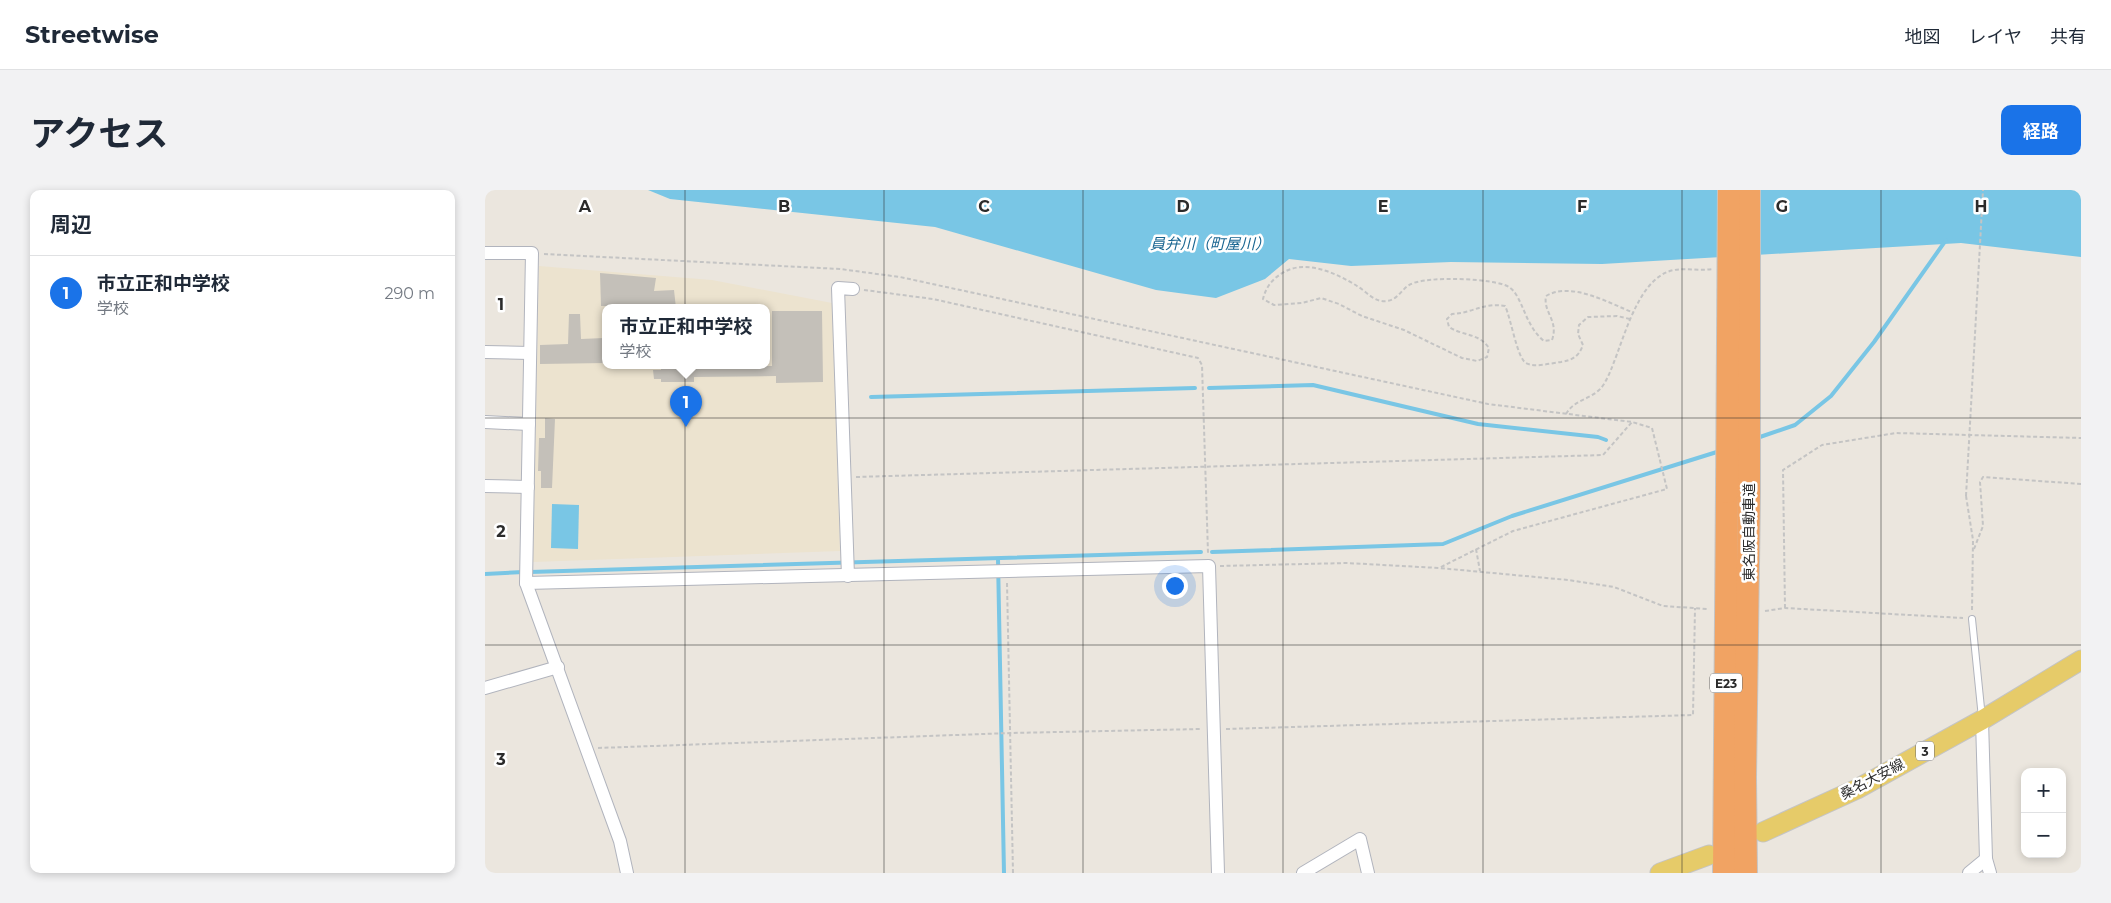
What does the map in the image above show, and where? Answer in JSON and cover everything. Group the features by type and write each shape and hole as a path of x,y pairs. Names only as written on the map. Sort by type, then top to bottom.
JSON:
{"highway":[{"name":"東名阪自動車道","path":"1724,873 1729,190"},
{"name":"東名阪自動車道","path":"1746,873 1749,190"}],"main road":[{"name":"桑名大安線","path":"1763,832 1857,789 1982,720 2081,660"},
{"path":"1660,873 1709,855"}],"street":[{"path":"485,253 532,253 526,576 620,841 627,873"},
{"path":"848,567 838,288 853,289"},
{"path":"485,352 530,353"},
{"path":"485,422 529,424"},
{"path":"485,486 528,487"},
{"path":"526,576 848,567 990,573 1209,566 1219,873"},
{"path":"485,688 558,667"},
{"path":"1982,720 1986,859 1990,873"},
{"path":"1303,873 1360,839 1368,873"},
{"path":"1969,873 1986,859"}],"lane":[{"path":"1972,618 1982,720"}],"path":[{"path":"1763,611 1785,608 1972,618 1973,551 1966,496 1983,190"},
{"path":"532,253 840,269 900,277 1488,404 1632,422 1652,428 1667,489 1513,531 1439,568"},
{"path":"1630,319 1617,316 1588,317 1579,325 1578,334 1583,345 1580,354 1570,360 1541,365 1527,364 1520,358 1511,318 1505,306 1491,303 1465,314 1452,314 1447,318 1449,327 1457,332 1483,340 1489,348 1487,357 1477,361 1462,358 1404,330 1362,316 1339,304 1321,298 1302,303 1274,305 1263,299 1265,289 1278,275 1294,267 1310,267 1330,273 1357,286 1375,299 1387,302 1396,298 1402,290 1413,283 1432,279 1466,279 1510,287 1518,298 1528,323 1535,334 1543,341 1552,340 1555,332 1554,322 1545,303 1546,296 1555,291 1565,289 1605,301 1633,313"},
{"path":"1566,414 1570,406 1595,395 1604,384 1633,313 1643,296 1659,276 1674,270 1700,271 1719,268"},
{"path":"853,289 933,299 1198,358 1202,365 1209,566 1347,563 1439,568 1614,587 1663,606 1710,609"},
{"path":"844,477 1603,455 1632,422"},
{"path":"1785,608 1783,470 1822,446 1896,433 2081,438"},
{"path":"1973,551 1983,526 1980,482 1983,477 2081,484"},
{"path":"1476,549 1480,572"},
{"path":"1006,572 1013,873"},
{"path":"587,748 993,733 1214,729 1693,715 1695,608"}],"shaded area":[{"path":"539,266 712,280 832,303 840,551 533,562"}],"water":[{"name":"員弁川（町屋川）","path":"648,190 2081,190 2081,257 1961,243 1602,264 1451,262 1351,266 1289,259 1265,279 1216,298 1156,290 935,227 670,199"},
{"path":"552,504 579,505 578,549 551,548"}],"building":[{"path":"600,273 656,278 654,291 674,290 676,304 602,304 601,306"},
{"path":"772,311 822,311 823,382 776,383 776,376 694,377 694,382 661,382 661,379 654,379 653,370 770,369 770,366 772,366"},
{"path":"569,314 580,314 581,339 602,338 602,363 540,364 540,345 568,344"},
{"path":"545,418 555,419 552,488 541,488 541,471 538,471 539,438 545,438"}],"waterway":[{"path":"1757,438 1795,425 1831,396 1874,342 1946,240"},
{"path":"1209,388 1313,385 1478,424 1598,437 1606,440"},
{"path":"871,397 1195,388"},
{"path":"1212,552 1443,544 1512,516 1720,451"},
{"path":"530,572 1201,552"},
{"path":"998,559 1004,873"},
{"path":"485,574 523,572"}],"place":[{"name":"市立正和中学校","path":"686,427"}]}
